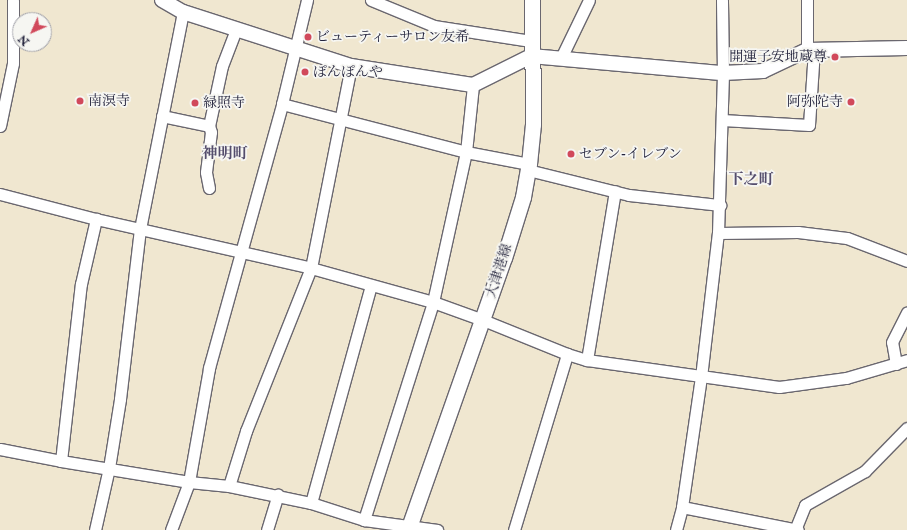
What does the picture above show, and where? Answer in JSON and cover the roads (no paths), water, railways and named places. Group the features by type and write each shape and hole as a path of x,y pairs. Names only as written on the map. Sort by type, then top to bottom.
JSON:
{"main road":[{"name":"大津港線","path":"408,529 483,320 519,210 529,167 533,124 531,56 532,0"}],"street":[{"path":"0,126 13,63 13,0"},
{"path":"162,0 183,12 296,50 351,66 473,85 531,56 723,73 763,71 811,49 907,48"},
{"path":"171,530 189,482 208,368 282,104 308,0"},
{"path":"372,0 388,3 434,26 531,41"},
{"path":"561,58 589,0"},
{"path":"676,530 682,507 701,377 718,233 723,73 722,0"},
{"path":"722,120 809,126 811,49 807,0"},
{"path":"96,530 109,468 127,344 140,229 183,12"},
{"path":"209,188 206,172 211,132 209,126 222,66 236,30"},
{"path":"229,486 246,431 311,268 351,66"},
{"path":"364,520 433,302 466,152 473,85"},
{"path":"282,104 529,167 615,192 720,205"},
{"path":"162,116 209,126"},
{"path":"587,360 615,192"},
{"path":"0,194 96,219 311,268 433,302 483,320 567,354 587,360 701,377 779,386 846,378 907,360"},
{"path":"61,461 81,284 96,219"},
{"path":"718,233 798,232 847,238 907,261"},
{"path":"312,503 371,285"},
{"path":"896,364 892,342 907,312"},
{"path":"514,530 567,354"},
{"path":"795,530 805,505 865,471 907,428"},
{"path":"0,449 61,461 189,482 229,486 278,495 312,503 364,520 408,529 437,530"},
{"path":"267,530 278,495"},
{"path":"682,507 798,530"}],"place":[{"name":"ビューティーサロン友希","path":"308,37"},
{"name":"開運子安地蔵尊","path":"835,57"},
{"name":"ぽんぽんや","path":"305,72"},
{"name":"南溟寺","path":"80,101"},
{"name":"阿弥陀寺","path":"851,102"},
{"name":"緑照寺","path":"195,103"},
{"name":"セブン-イレブン","path":"571,154"}],"district":[{"name":"神明町","path":"225,154"},
{"name":"下之町","path":"751,180"}]}
